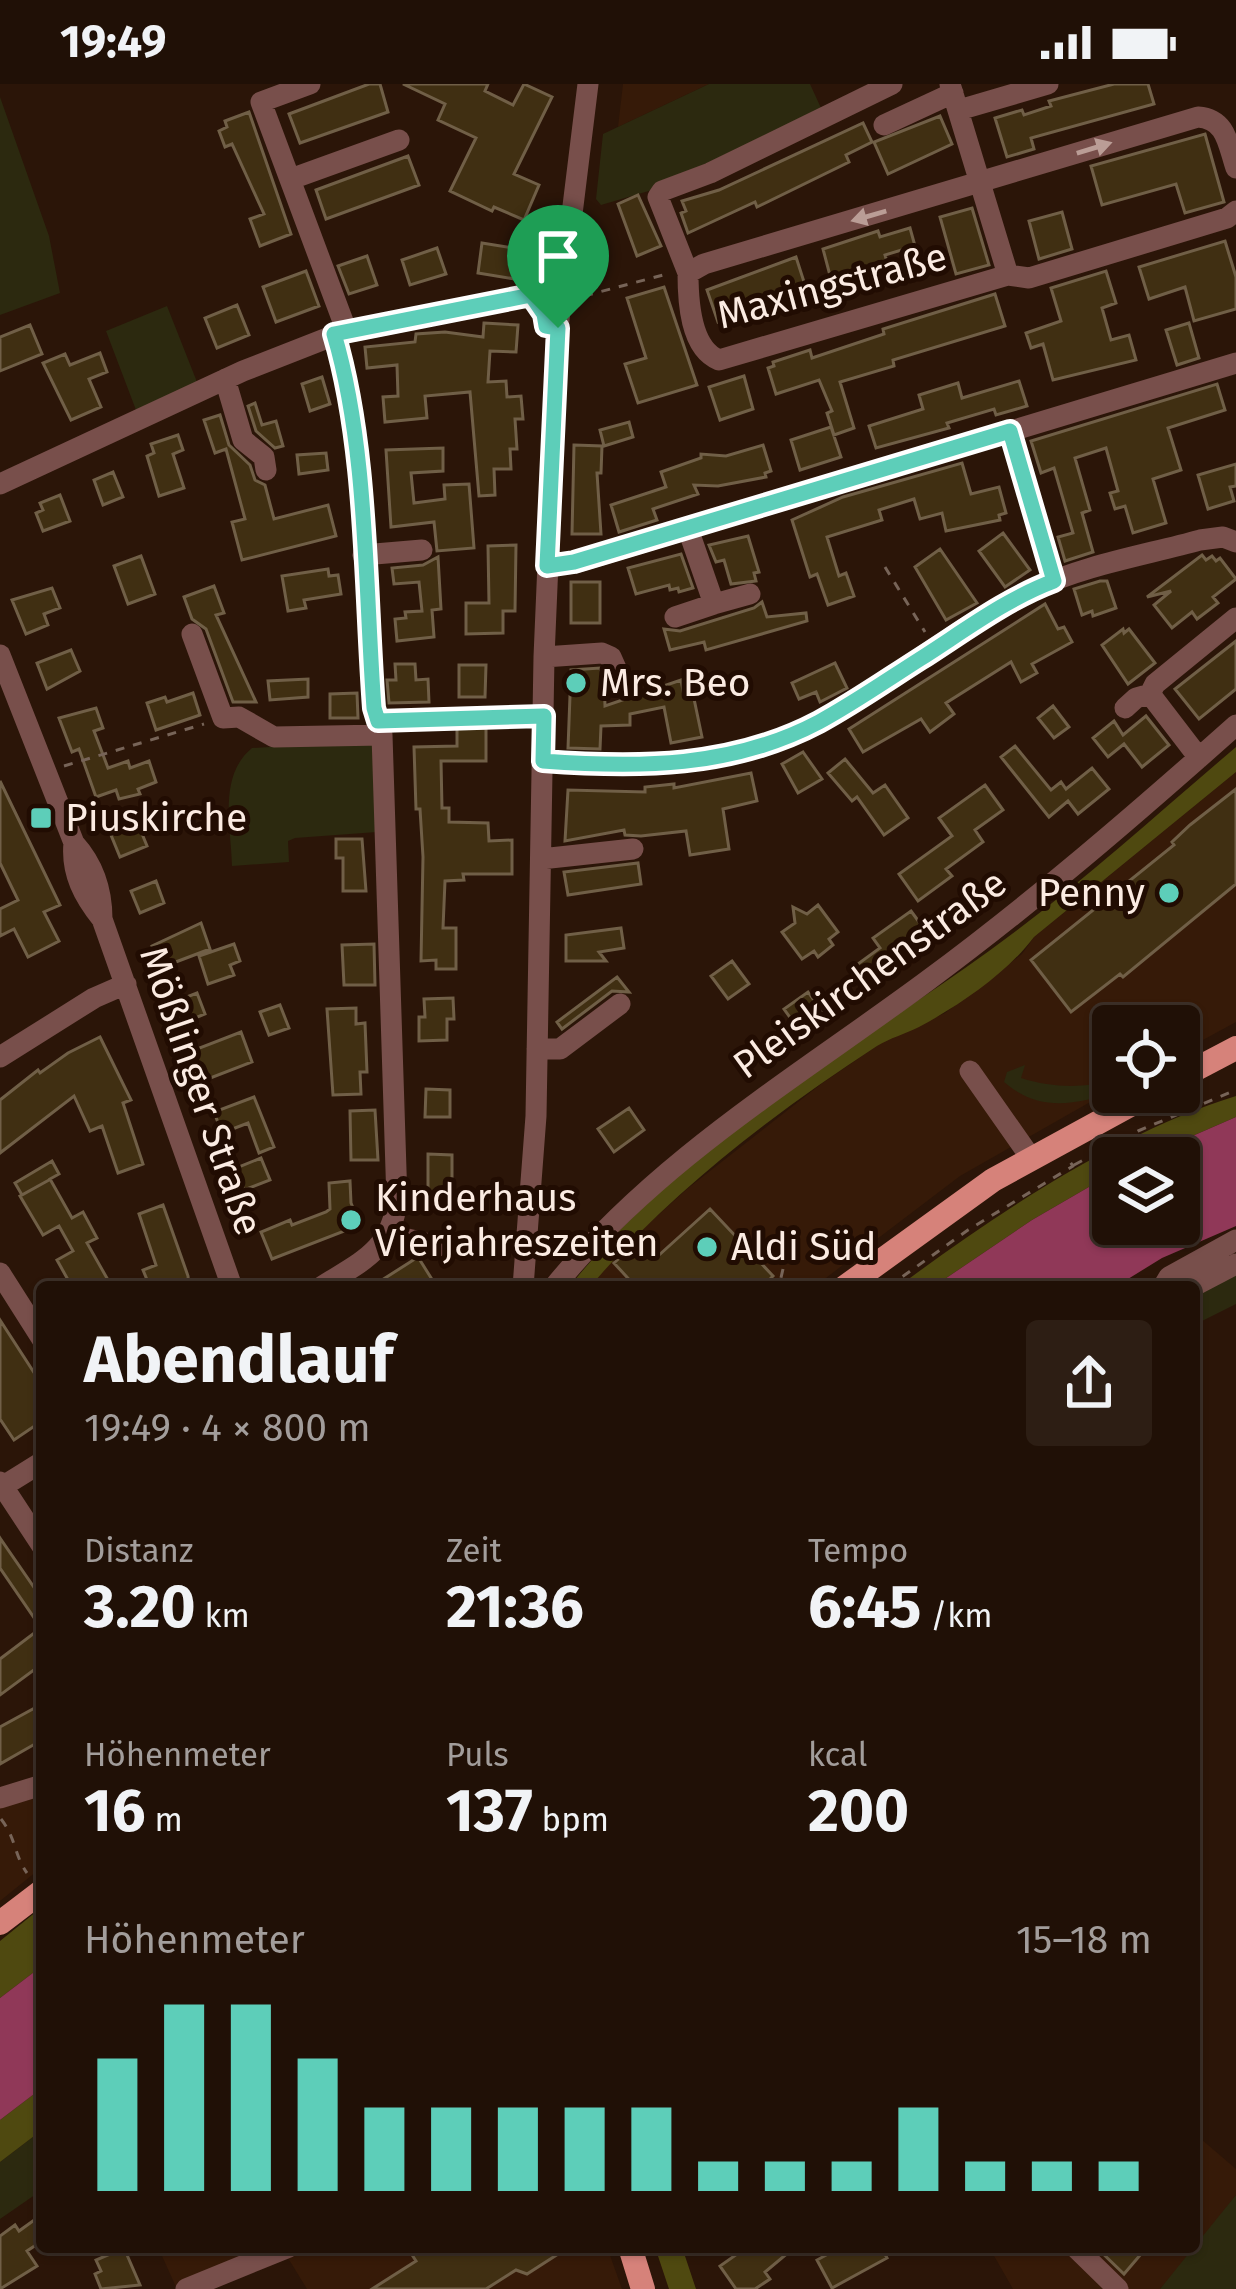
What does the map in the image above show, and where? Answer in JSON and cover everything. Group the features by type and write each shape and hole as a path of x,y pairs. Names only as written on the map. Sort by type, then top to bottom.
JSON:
{"main road":[{"path":"1200,1067 1236,1048"},
{"path":"853,1281 925,1226 1115,1113"},
{"path":"0,1923 36,1888"},
{"path":"632,2253 643,2289"}],"street":[{"path":"310,84 261,102 341,333 356,430 380,728 398,1201 382,1246 330,1281"},
{"path":"523,1281 536,1116 547,566 588,84"},
{"path":"832,84 842,107"},
{"path":"688,273 658,197 662,191 710,173 892,84"},
{"path":"884,125 954,96 1048,84"},
{"path":"954,96 982,183"},
{"name":"Maxingstraße","path":"1236,168 1222,127 1213,118 1198,116 704,263 688,273 699,344 708,356 719,360 1008,275 1029,278 1236,212"},
{"path":"291,179 399,140"},
{"name":"Maxingstraße","path":"982,183 1008,275"},
{"path":"0,484 225,379 341,333 570,293"},
{"path":"547,566 688,529 1236,363"},
{"path":"225,379 243,440 264,458 266,470"},
{"path":"1010,431 1054,581"},
{"path":"688,529 714,604"},
{"path":"543,761 662,765 748,749 818,723 1017,598 1054,581 1200,540 1235,539"},
{"path":"363,555 422,550"},
{"path":"675,617 750,594"},
{"path":"1125,708 1150,694 1155,684 1236,618"},
{"path":"192,634 223,718 239,717 274,737 380,728"},
{"path":"544,657 602,653 610,657 619,675"},
{"name":"Mößlinger Straße","path":"0,656 10,714 45,772 74,843 102,894 102,920 230,1281"},
{"path":"1150,694 1199,758"},
{"name":"Pleiskirchenstraße","path":"559,1281 606,1226 677,1163 996,929 1236,725"},
{"path":"541,859 633,848"},
{"path":"4,1045 126,984"},
{"path":"538,1049 560,1049 620,1004"},
{"path":"970,1071 1031,1159"},
{"path":"390,1234 438,1246"},
{"path":"1167,1281 1236,1240"},
{"path":"1200,1283 1236,1264"},
{"path":"0,1274 36,1330"},
{"path":"36,1465 1,1485 36,1537"},
{"path":"0,1798 36,1787"},
{"path":"186,2289 274,2253"},
{"path":"1081,2253 1118,2289"}],"path":[{"path":"570,293 671,272 688,273"},
{"path":"885,567 937,648"},
{"path":"380,728 544,716"},
{"path":"45,772 223,718"},
{"path":"896,1281 968,1230 1073,1166 1138,1131 1236,1090"},
{"path":"1059,1143 1073,1166"},
{"path":"780,1281 783,1269"},
{"path":"0,1817 15,1835 22,1866 36,1884"}],"shaded area":[{"path":"623,84 709,84 618,127"},
{"path":"709,84 810,84 821,108 652,190 601,205 596,199 603,134"},
{"path":"0,97 49,236 60,293 0,315"},
{"path":"167,306 197,382 136,410 106,331"},
{"path":"372,744 377,832 295,838 288,841 289,862 232,866 230,787 241,759 252,748"},
{"path":"1236,747 1236,772 1034,937 996,976 935,1018 877,1046 800,1099 689,1187 595,1281 574,1281 662,1190 713,1147 1021,927"},
{"path":"1236,772 1236,1022 1200,1042 1200,1005 1092,1005 1092,1101 960,1176 822,1281 595,1281 626,1244 687,1189 821,1084 884,1041 945,1013 1022,954 1034,937"},
{"path":"1025,1065 1021,1078 1044,1084 1092,1085 1092,1098 1057,1103 1030,1098 1004,1082 1007,1072"},
{"path":"1236,1096 1236,1117 1190,1137 1135,1137"},
{"path":"1236,1117 1236,1226 1200,1242 1200,1137 1190,1137"},
{"path":"1092,1159 1092,1185 942,1281 906,1281 975,1231"},
{"path":"1092,1185 1092,1245 1192,1245 1125,1281 942,1281"},
{"path":"1236,1274 1236,1304 1200,1322 1200,1290"},
{"path":"36,1798 36,1872 0,1901 0,1808"},
{"path":"36,1912 36,1971 0,1998 0,1941"},
{"path":"36,1971 36,2093 0,2120 0,1998"},
{"path":"36,2093 36,2135 0,2162 0,2120"},
{"path":"36,2135 36,2194 0,2219 0,2162"},
{"path":"1200,2138 1236,2169 1236,2195 1200,2242"},
{"path":"1236,2195 1236,2289 1160,2289 1189,2253 1200,2253 1200,2240"},
{"path":"161,2253 255,2253 176,2287"},
{"path":"300,2253 609,2253 622,2289 307,2289 288,2258"},
{"path":"657,2253 684,2253 696,2289 669,2289"},
{"path":"992,2253 1191,2253 1160,2289 1013,2289"}],"building":[{"path":"380,84 388,112 300,143 289,114"},
{"path":"403,84 488,84 485,91 513,105 524,84 552,97 514,174 539,185 524,220 450,191 476,138 438,120 445,104"},
{"path":"1114,84 1148,84 1154,104 1031,138 1034,149 1007,157 995,118 1022,110 1024,115 1051,106 1049,101"},
{"path":"249,112 291,234 260,246 250,219 264,214 232,144 225,147 219,131 227,127 225,121"},
{"path":"940,116 952,144 888,174 874,142"},
{"path":"863,123 872,142 846,155 849,162 757,207 755,202 688,233 682,201 719,190"},
{"path":"1205,134 1224,202 1185,213 1176,184 1102,205 1091,166"},
{"path":"408,156 419,185 326,219 316,190"},
{"path":"638,195 661,246 637,256 618,204"},
{"path":"972,208 989,265 956,274 940,217"},
{"path":"1062,212 1072,249 1039,259 1029,221"},
{"path":"910,228 915,246 885,255 888,265 832,283 823,249 878,231 880,237"},
{"path":"1225,241 1236,277 1236,309 1194,321 1185,287 1149,299 1139,267"},
{"path":"482,243 520,249 515,279 478,273"},
{"path":"437,248 446,274 410,285 402,260"},
{"path":"367,256 377,285 349,294 338,266"},
{"path":"796,257 806,288 718,322 707,290"},
{"path":"306,271 319,306 276,322 263,287"},
{"path":"1106,271 1116,303 1102,308 1111,340 1129,335 1136,360 1053,380 1043,344 1031,348 1026,333 1061,321 1051,288"},
{"path":"664,287 697,385 638,403 625,364 646,358 627,298"},
{"path":"995,294 1005,326 893,360 894,366 840,382 854,428 834,435 827,413 832,411 819,380 776,394 768,368 773,362 810,350 812,358 884,334 883,329"},
{"path":"237,305 249,335 217,348 205,318"},
{"path":"484,323 518,325 516,352 490,351 488,382 506,381 507,397 521,396 523,419 515,419 517,449 510,449 511,469 494,469 495,495 479,496 470,392 425,396 427,418 385,422 383,397 398,396 397,365 367,368 365,347 415,342 416,334 483,337"},
{"path":"1189,323 1199,358 1177,365 1166,330"},
{"path":"30,325 42,354 0,371 0,337"},
{"path":"100,353 107,372 89,379 101,407 71,420 43,363 65,354 70,365"},
{"path":"744,376 753,409 720,420 709,387"},
{"path":"322,377 330,404 310,411 302,384"},
{"path":"1019,381 1027,406 996,415 994,409 947,423 949,428 876,448 869,426 923,409 919,395 958,383 962,398"},
{"path":"1217,384 1225,410 1168,428 1181,470 1153,479 1166,523 1133,533 1125,506 1115,509 1110,493 1118,491 1106,448 1075,458 1090,510 1082,513 1093,552 1065,561 1058,537 1073,533 1054,468 1041,473 1031,441"},
{"path":"255,403 262,425 276,421 283,446 275,448 256,431 248,406"},
{"path":"220,415 229,445 250,465 255,480 265,485 274,519 328,505 336,536 242,560 232,522 245,519 226,449 215,453 204,420"},
{"path":"629,422 633,437 604,446 600,430"},
{"path":"831,427 841,457 800,470 791,440"},
{"path":"178,435 183,450 173,454 184,488 159,496 147,456 154,453 151,444"},
{"path":"574,445 602,446 601,473 597,473 601,534 572,534"},
{"path":"763,445 771,471 766,477 718,486 694,485 698,494 653,509 657,520 619,532 611,505 666,487 661,472 701,458 701,454 726,456"},
{"path":"443,448 443,471 411,473 414,503 445,499 444,485 469,484 474,548 437,551 434,522 391,527 386,450"},
{"path":"326,453 328,470 299,474 297,455"},
{"path":"962,463 971,494 999,487 1006,513 999,515 1000,520 946,531 942,513 920,519 914,499 879,510 882,520 827,537 839,576 846,573 854,596 828,605 817,574 810,577 792,520 843,497"},
{"path":"1236,464 1236,486 1230,487 1234,501 1208,509 1198,475"},
{"path":"113,472 123,497 103,505 94,480"},
{"path":"60,495 70,521 43,531 36,513 43,510 40,503"},
{"path":"1003,533 1030,570 1005,587 979,551"},
{"path":"748,536 759,572 754,573 756,581 731,584 724,560 716,562 709,545"},
{"path":"516,545 515,611 503,611 503,633 466,634 466,603 489,603 488,546"},
{"path":"940,549 977,603 946,620 915,567"},
{"path":"681,554 693,588 679,592 669,585 636,594 628,568"},
{"path":"1202,555 1206,560 1220,558 1236,579 1213,597 1218,603 1197,619 1192,612 1172,628 1154,605 1171,591 1147,597"},
{"path":"141,556 155,594 128,604 114,566"},
{"path":"438,557 441,609 432,610 434,637 397,641 395,619 406,618 405,612 422,611 419,582 394,584 392,568 423,565"},
{"path":"328,569 329,576 338,575 341,594 304,600 306,608 288,611 282,576"},
{"path":"1107,581 1116,608 1082,615 1074,589"},
{"path":"571,582 600,582 600,623 571,623"},
{"path":"214,586 224,613 216,615 256,702 233,702 206,629 192,619 184,597"},
{"path":"52,588 60,608 44,614 48,625 26,634 12,600"},
{"path":"762,602 767,617 806,613 807,621 706,650 704,642 670,650 664,629 680,631"},
{"path":"1045,604 1058,629 1064,627 1072,642 1032,664 1037,673 1021,682 1011,662 946,703 954,714 930,732 921,719 863,752 849,729"},
{"path":"1123,629 1124,633 1129,629 1155,663 1128,684 1102,645"},
{"path":"1236,641 1236,689 1199,719 1175,689"},
{"path":"71,650 80,671 47,689 37,663"},
{"path":"835,663 847,688 820,702 816,692 799,699 792,683"},
{"path":"395,664 415,664 416,680 428,679 429,702 389,703 387,680 396,680"},
{"path":"459,665 486,665 485,697 459,697"},
{"path":"600,668 605,706 681,680 684,696 693,694 702,737 671,743 664,707 630,714 630,725 601,726 600,749 568,748 571,670"},
{"path":"308,679 308,697 270,700 268,681"},
{"path":"193,693 200,715 156,730 147,703"},
{"path":"357,693 358,718 330,718 330,694"},
{"path":"1053,706 1069,727 1054,738 1038,718"},
{"path":"96,708 103,728 94,731 108,768 128,761 130,768 149,761 156,782 138,789 140,794 119,799 116,790 96,797 79,749 72,752 59,718"},
{"path":"1146,716 1169,745 1142,767 1124,744 1108,757 1093,738 1114,721 1123,735"},
{"path":"457,728 486,728 486,761 441,761 442,808 449,808 449,822 488,823 489,841 512,840 512,874 463,874 464,880 445,881 443,928 456,928 456,969 436,969 436,960 421,961 423,857 414,747 457,746"},
{"path":"1015,746 1051,790 1061,782 1066,789 1092,768 1109,789 1078,814 1068,801 1049,817 1001,757"},
{"path":"803,752 822,779 798,793 782,764"},
{"path":"845,759 873,793 885,785 908,818 884,835 857,797 852,801 828,773"},
{"path":"751,773 757,801 723,809 729,849 690,855 686,831 641,836 625,835 624,830 565,841 568,790 645,792 645,787 674,784 674,788"},
{"path":"0,781 60,905 44,912 59,941 28,957 14,929 0,936 0,909 18,900 0,863"},
{"path":"985,785 1003,810 975,830 983,842 946,869 952,876 918,901 899,874 952,836 939,818"},
{"path":"1236,789 1236,884 1123,977 1120,974 1071,1012 1031,960"},
{"path":"138,824 147,846 120,857 111,835"},
{"path":"336,839 362,839 366,891 343,891 343,858 336,858"},
{"path":"638,863 641,884 568,895 564,872"},
{"path":"156,881 164,903 140,913 131,891"},
{"path":"818,905 838,932 829,939 833,945 818,957 814,951 802,959 782,932 795,923 793,907 807,914"},
{"path":"911,911 930,937 862,984 851,969 880,948 873,938"},
{"path":"201,923 210,949 160,968 152,946"},
{"path":"621,928 624,948 599,952 606,961 566,961 566,935"},
{"path":"234,944 240,961 230,965 234,975 208,984 199,956"},
{"path":"374,944 375,985 344,985 342,945"},
{"path":"732,961 749,984 728,999 711,976"},
{"path":"617,977 629,992 612,991 562,1029 557,1022"},
{"path":"808,992 823,1013 799,1030 784,1009"},
{"path":"197,993 205,1014 180,1024 171,1003"},
{"path":"453,998 454,1019 447,1019 447,1040 419,1041 424,999"},
{"path":"280,1005 289,1028 269,1035 260,1012"},
{"path":"356,1008 356,1024 365,1023 367,1072 360,1072 361,1094 333,1095 327,1009"},
{"path":"241,1032 252,1062 200,1082 189,1052"},
{"path":"100,1037 131,1100 123,1103 143,1164 118,1173 102,1126 90,1131 74,1096 0,1153 0,1100 38,1070"},
{"path":"426,1089 450,1090 450,1117 425,1117"},
{"path":"254,1097 274,1147 259,1153 248,1123 222,1133 214,1112"},
{"path":"629,1108 644,1130 614,1152 598,1129"},
{"path":"375,1110 378,1160 351,1160 350,1111"},
{"path":"428,1154 452,1155 452,1192 428,1193"},
{"path":"261,1158 270,1180 244,1190 236,1168"},
{"path":"52,1161 59,1174 50,1179 72,1218 83,1212 97,1238 87,1243 109,1281 69,1281 57,1260 73,1251 59,1226 43,1235 15,1183"},
{"path":"350,1181 351,1203 360,1225 272,1259 261,1232 326,1212 330,1209 329,1183"},
{"path":"163,1205 188,1281 148,1281 143,1270 156,1265 139,1214"},
{"name":"Aldi Süd","path":"710,1209 773,1276 768,1281 630,1281 614,1263 641,1238 658,1256"},
{"path":"418,1257 433,1281 380,1281"},
{"path":"0,1320 36,1376 36,1425 14,1440 0,1419"},
{"path":"0,1538 36,1590 36,1621 0,1568"},
{"path":"36,1632 36,1668 0,1695 0,1659"},
{"path":"36,1707 36,1743 0,1764 0,1727"},
{"path":"36,2219 36,2245 27,2251 37,2266 0,2289 0,2236 15,2225 19,2231"},
{"path":"126,2253 140,2285 101,2289 96,2260"},
{"path":"411,2253 560,2253 527,2274 516,2270 486,2289 372,2289 416,2261"},
{"path":"738,2253 788,2253 765,2272 770,2279 755,2289 736,2289 720,2266"},
{"path":"830,2253 884,2253 887,2258 832,2288 817,2260"},
{"path":"1102,2253 1142,2253 1124,2274"}],"place":[{"name":"Mrs. Beo","path":"576,683"},
{"name":"Piuskirche","path":"41,818"},
{"name":"Penny","path":"1169,893"},
{"name":"Kinderhaus Vierjahreszeiten","path":"351,1220"},
{"name":"Aldi Süd","path":"707,1247"}],"route":[{"path":"531,295 546,326 558,328 547,566 574,562 1010,431 1054,581 1017,598 818,723 710,759 646,766 543,761 544,716 378,721 356,430 334,334 531,295"}]}
